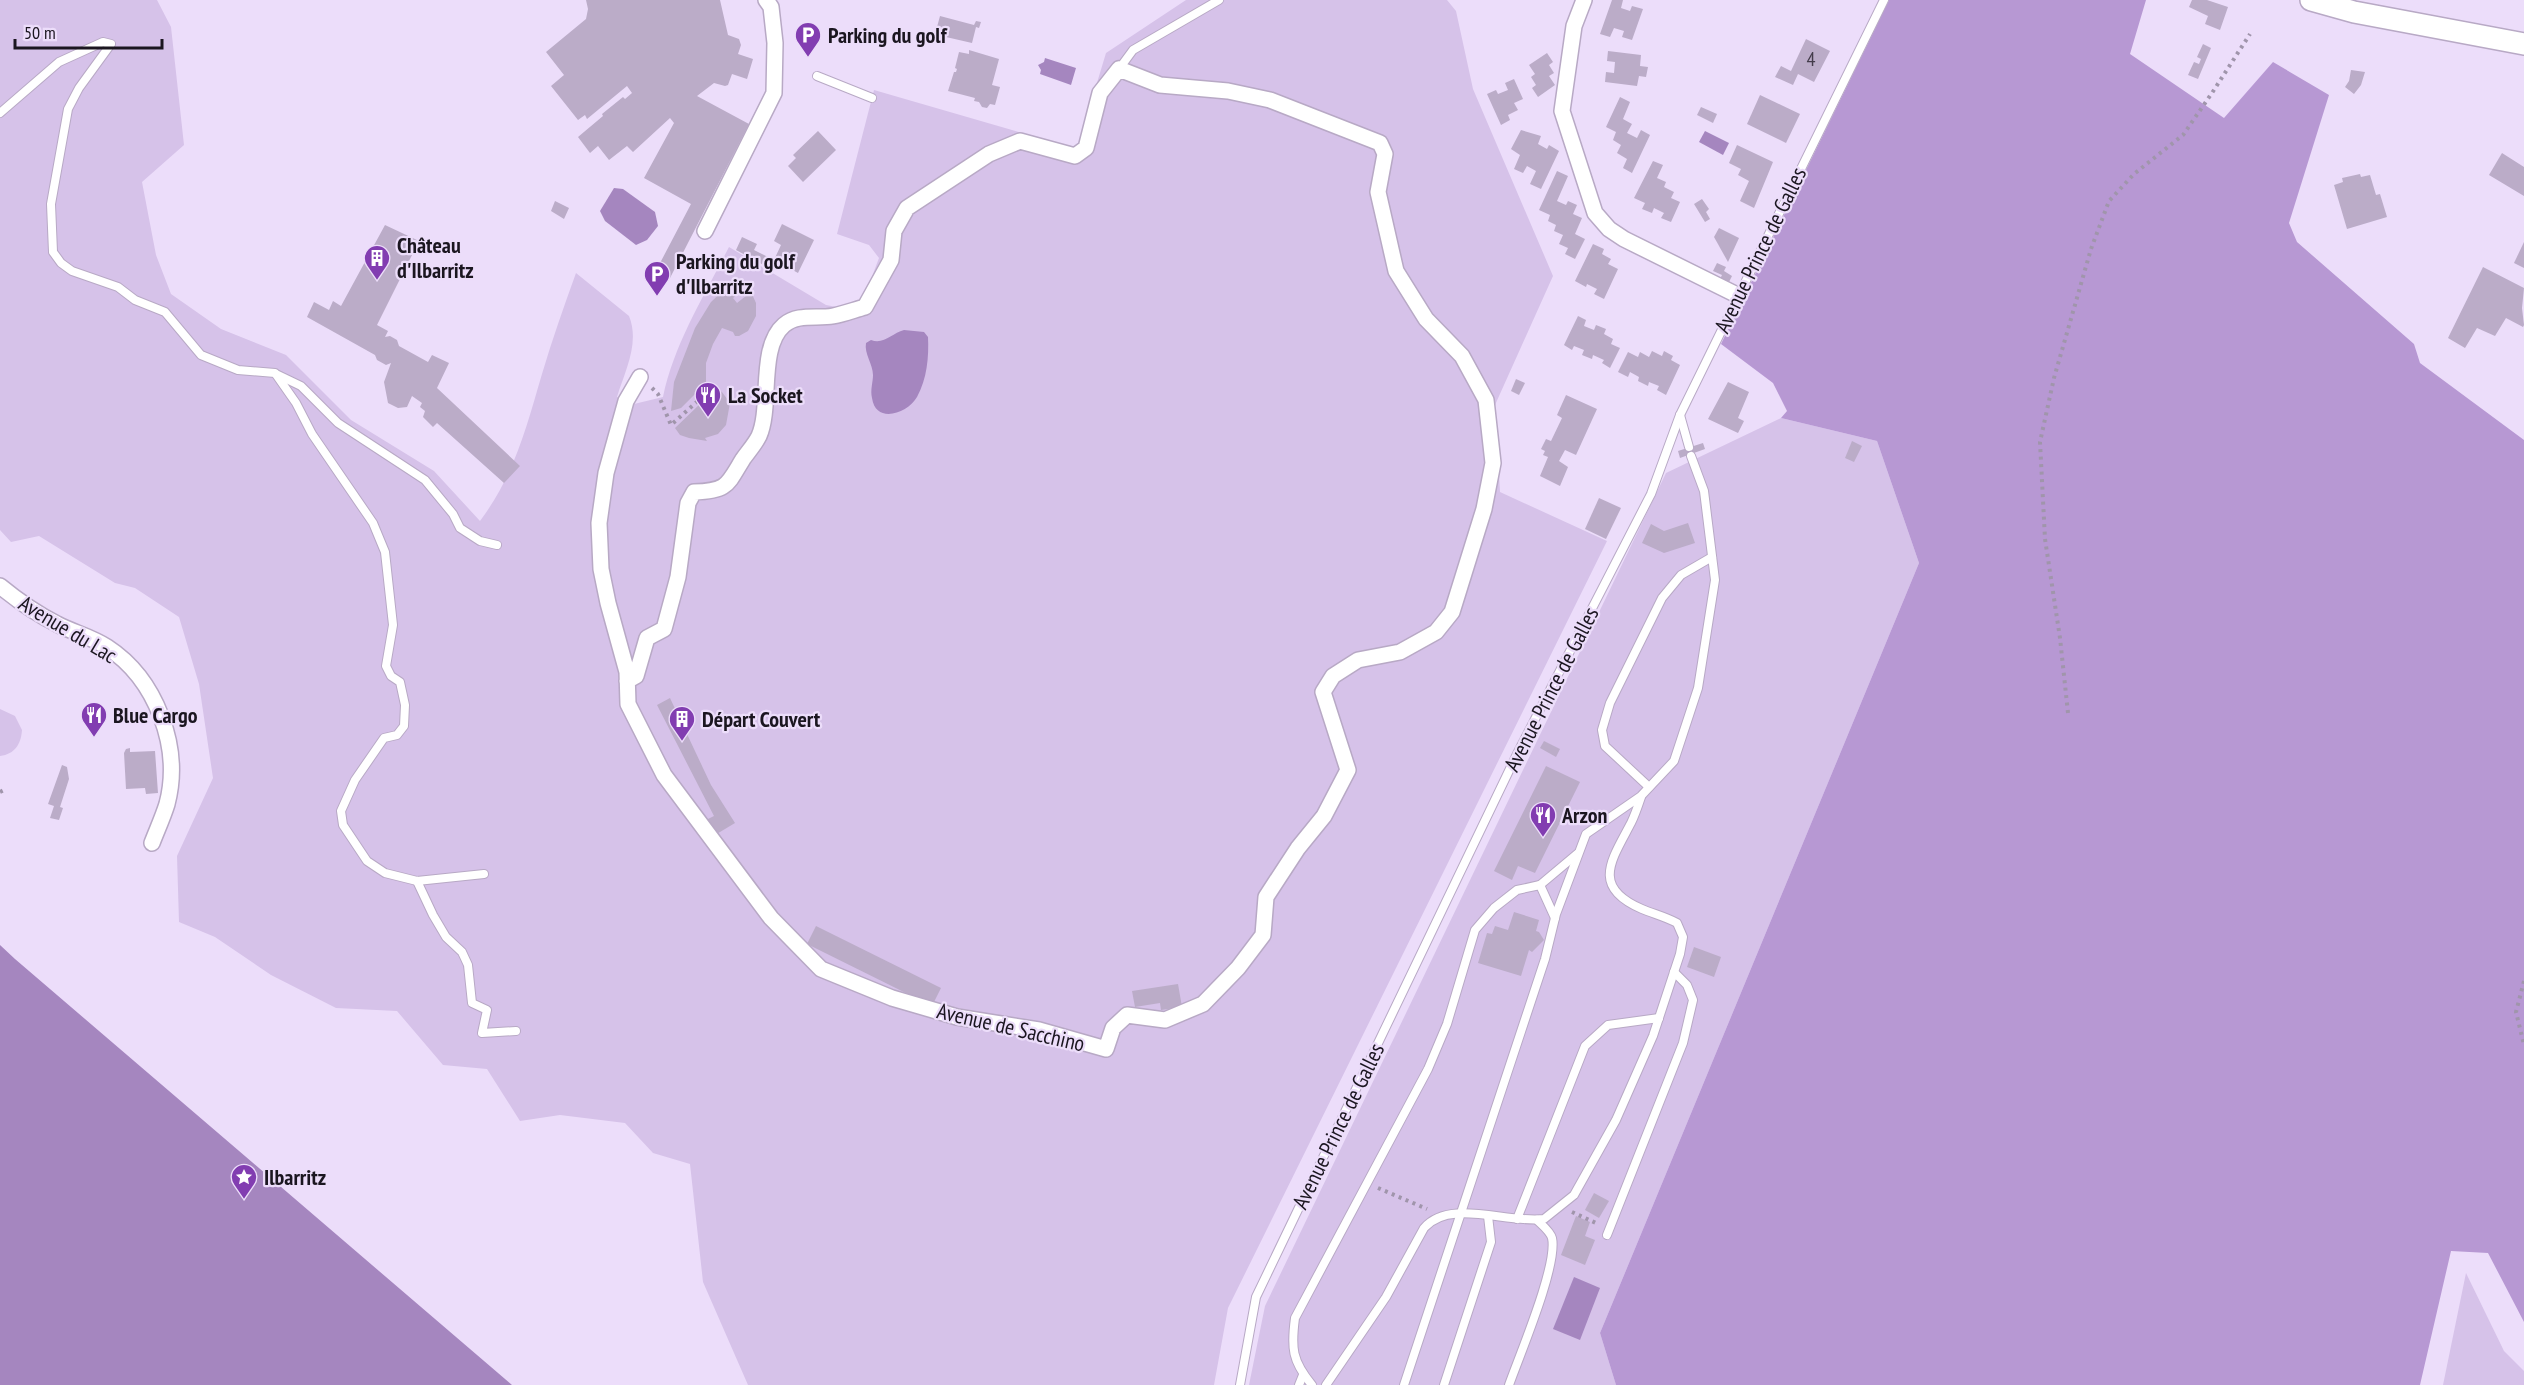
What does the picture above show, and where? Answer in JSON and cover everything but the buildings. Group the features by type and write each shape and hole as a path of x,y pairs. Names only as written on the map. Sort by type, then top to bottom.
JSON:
{"main road":[{"path":"2311,0 2354,12 2524,44"}],"street":[{"path":"705,231 774,93 775,43 771,7 766,0"},
{"path":"1584,0 1574,26 1562,111 1595,213 1609,229 1624,239 1737,295"},
{"path":"627,681 636,676 647,638 664,629 678,577 688,503 694,492 712,492 731,482 759,436 768,390 766,370 775,340 784,325 803,317 832,316 865,307 891,260 894,231 906,208 989,154 1020,141 1075,156 1086,148 1100,93 1119,69"},
{"name":"Avenue de Sacchino","path":"640,377 626,401 606,473 598,523 601,568 627,681 628,704 664,775 771,918 821,969 892,998 957,1017 1039,1030 1106,1050 1113,1028 1127,1015 1165,1020 1203,1004 1239,968 1263,935 1266,897 1298,848 1324,816 1348,770 1323,692 1333,676 1358,660 1400,652 1436,632 1452,612 1481,519 1493,463 1486,400 1462,357 1426,319 1396,271 1378,192 1385,154 1380,143 1270,100 1228,91 1160,86 1119,69"},
{"name":"Avenue du Lac","path":"0,586 55,624 107,647 137,675 159,708 170,765 167,803 152,843"}],"lane":[{"path":"1119,69 1133,50 1219,0"},
{"name":"Avenue Prince de Galles","path":"1240,1385 1256,1297 1518,752 1651,494 1680,415 1884,0"},
{"path":"0,113 58,62 103,42 111,44 79,88 68,108 51,204 52,252 72,271 118,287 135,300 165,312 201,355 238,370 275,373 301,386 338,423 425,480 453,514 460,528 480,541 497,545"},
{"path":"817,76 872,98"},
{"path":"275,373 296,403 312,434 373,523 385,552 393,625 386,666 391,676 400,682 405,705 404,726 397,735 384,738 355,780 341,811 344,825 367,861 385,873 417,881 484,874"},
{"path":"1404,1385 1545,959 1556,918 1586,834 1641,796 1674,761 1698,688 1715,580 1704,491 1680,415"},
{"path":"1649,787 1605,746 1602,730 1610,703 1662,598 1681,575 1712,557"},
{"path":"1326,1385 1386,1297 1424,1228 1431,1220 1441,1215 1451,1216 1462,1211 1517,1219 1544,1219 1574,1195 1616,1120 1659,1018 1683,937 1677,923 1642,909 1622,897 1611,886 1608,876 1609,866 1633,820 1641,796"},
{"path":"1312,1385 1293,1358 1292,1339 1295,1318 1428,1069 1447,1024 1475,930 1494,908 1517,890 1540,885 1579,853"},
{"path":"417,881 446,937 462,952 468,965 472,1003 487,1010 482,1033 516,1031"},
{"path":"1540,885 1556,918"},
{"path":"1608,1232 1683,1043 1693,1000 1687,985 1674,972"},
{"path":"1517,1219 1585,1046 1608,1025 1659,1018"},
{"path":"1444,1385 1491,1242 1488,1216"},
{"path":"1509,1385 1548,1275 1553,1250 1551,1235 1537,1220"},
{"path":"1299,1385 1303,1375"}],"path":[{"path":"2068,713 2060,638 2045,539 2040,442 2054,378 2091,249 2109,201 2134,174 2183,135 2250,34"},
{"path":"658,394 670,425 699,400"},
{"path":"0,792 6,789"},
{"path":"2524,981 2516,1012 2524,1046"},
{"path":"1367,1183 1441,1215"},
{"path":"1559,1207 1608,1232"}],"shaded area":[{"path":"0,0 157,0 171,27 184,145 142,182 156,255 171,294 221,329 286,355 351,420 434,471 480,521 502,486 518,450 576,273 629,316 633,336 632,347 617,397 634,404 663,397 682,339 729,247 826,305 847,309 864,298 879,258 869,245 837,234 874,90 1077,149 1106,53 1186,0 1447,0 1456,11 1473,89 1553,276 1495,405 1500,492 1607,541 1228,1308 1214,1385 748,1385 703,1282 690,1164 653,1153 625,1123 560,1115 520,1121 487,1069 443,1065 397,1011 336,1008 271,975 215,937 179,922 177,856 213,778 199,684 179,617 135,588 115,583 39,536 11,542 0,530"},
{"path":"1889,0 2146,0 2130,54 2224,118 2273,62 2329,95 2289,223 2297,242 2414,344 2420,363 2524,440 2524,1322 2488,1253 2451,1251 2420,1385 1616,1385 1600,1333 1919,563 1877,441 1781,418 1787,411 1773,383 1721,344"},
{"path":"1045,58 1076,68 1071,85 1040,74 1041,70 1038,65 1044,62"},
{"path":"1705,131 1729,143 1723,155 1699,142"},
{"path":"614,188 623,189 655,212 658,226 647,240 636,245 605,221 600,211"},
{"path":"904,330 924,332 928,337 928,360 925,375 913,403 893,414 886,414 879,411 872,398 873,371 866,351 866,343 871,340 884,340"},
{"path":"1781,418 1877,441 1919,563 1600,1333 1616,1385 1249,1385 1265,1306 1666,473"},
{"path":"0,709 15,716 22,730 16,748 0,756"},
{"path":"0,945 15,959 512,1385 0,1385"},
{"path":"2466,1273 2504,1351 2524,1371 2524,1385 2443,1385"},
{"path":"1574,1277 1600,1288 1580,1340 1553,1329"}],"place":[{"name":"Parking du golf","path":"808,58"},
{"name":"Château d'Ilbarritz","path":"377,281"},
{"name":"Parking du golf d'Ilbarritz","path":"657,297"},
{"name":"La Socket","path":"708,418"},
{"name":"Blue Cargo","path":"94,738"},
{"name":"Départ Couvert","path":"682,742"},
{"name":"Arzon","path":"1543,838"},
{"name":"Ilbarritz","path":"244,1200"}]}
